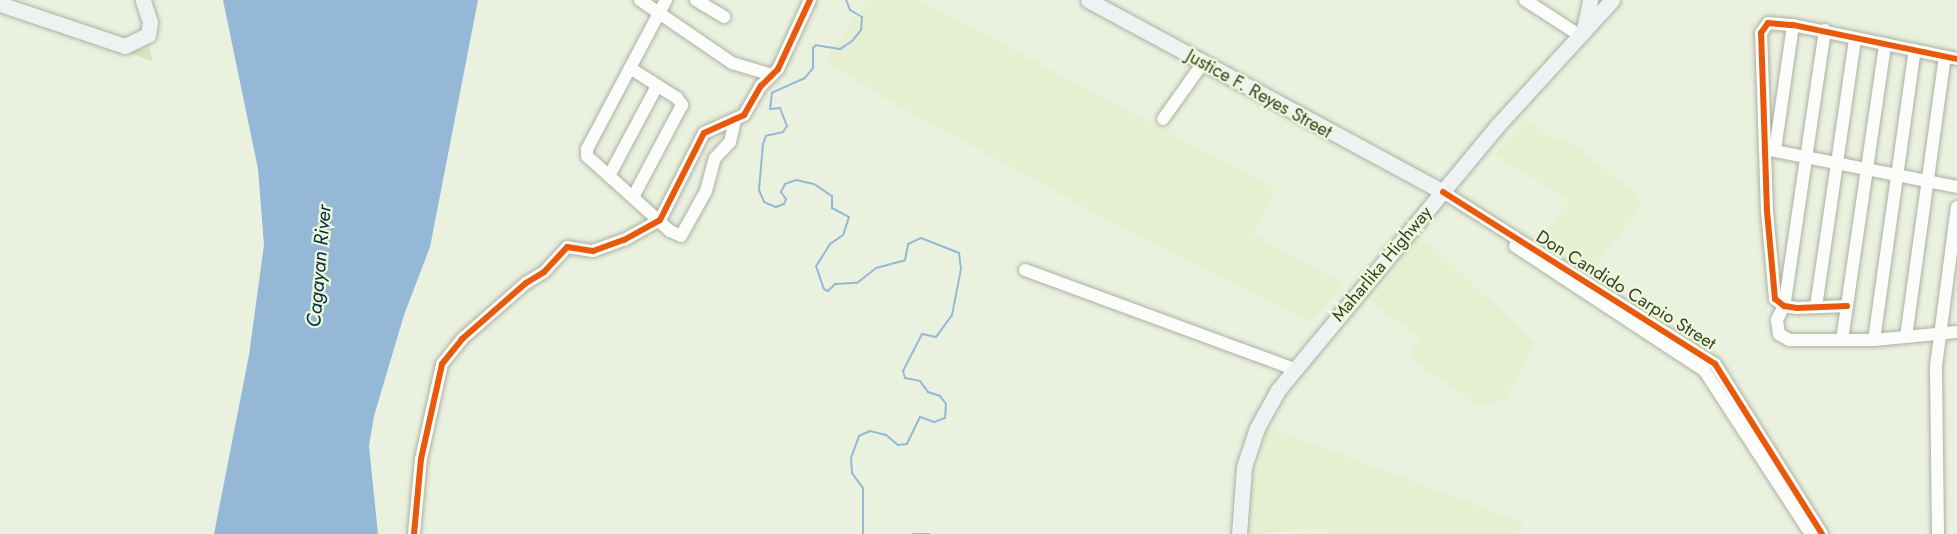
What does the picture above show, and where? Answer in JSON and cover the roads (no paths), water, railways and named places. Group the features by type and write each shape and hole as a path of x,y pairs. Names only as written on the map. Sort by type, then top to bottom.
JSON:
{"main road":[{"path":"0,4 125,46 148,35 150,22 143,0"},
{"name":"Justice F. Reyes Street","path":"1088,0 1437,192"},
{"path":"1582,32 1590,0"},
{"name":"Maharlika Highway","path":"1239,534 1240,493 1253,440 1267,408 1294,369 1437,192 1612,0"}],"street":[{"path":"640,0 732,63 772,75"},
{"path":"666,0 587,149 589,159 660,220 674,235 684,234 706,191 715,158 730,142 735,120"},
{"path":"696,0 724,17"},
{"path":"414,534 414,507 432,397 448,356 462,339 526,283 544,272 567,247 592,251 624,240 660,220 704,133 735,120 748,111 757,91 785,58 810,0"},
{"path":"1525,0 1582,32"},
{"path":"1784,306 1773,292 1770,150 1761,33 1768,22 1825,30 1855,39 1951,58 1927,180 1906,337"},
{"path":"1770,150 1793,24"},
{"path":"1825,30 1784,306 1777,326 1781,338 1874,340 1957,332"},
{"path":"1816,307 1855,39"},
{"path":"1842,340 1885,44"},
{"path":"1874,340 1916,51"},
{"path":"1163,119 1203,63"},
{"path":"630,68 680,101 681,110 633,197"},
{"path":"609,176 657,86"},
{"path":"1770,150 1836,161 1957,187"},
{"name":"Don Candido Carpio Street","path":"1437,192 1704,370 1810,534"},
{"name":"Don Candido Carpio Street","path":"1437,192 1715,364 1822,534"},
{"path":"1938,534 1936,366 1957,207"},
{"path":"1025,270 1294,369"},
{"path":"1784,306 1847,306"}],"water":[{"name":"Cagayan River","path":"223,0 478,0 430,247 404,315 374,416 369,446 378,534 214,534 249,355 264,245 258,169"}],"waterway":[{"path":"846,0 850,10 862,17 861,30 852,41 840,49 816,45 813,48 813,68 805,78 772,93 770,109 780,108 787,126 783,132 766,136 763,144 759,190 764,202 776,207 784,204 786,199 781,192 785,184 796,180 814,184 832,196 832,208 849,217 843,235 830,244 816,266 824,289 828,291 835,284 857,283 876,268 905,260 908,244 921,238 959,253 961,269 952,315 936,337 922,334 903,371 905,378 920,381 928,392 940,396 946,404 945,418 934,422 920,417 907,444 898,445 886,435 870,431 859,436 851,458 852,473 863,488 863,534"},
{"path":"913,534 929,534"}]}
